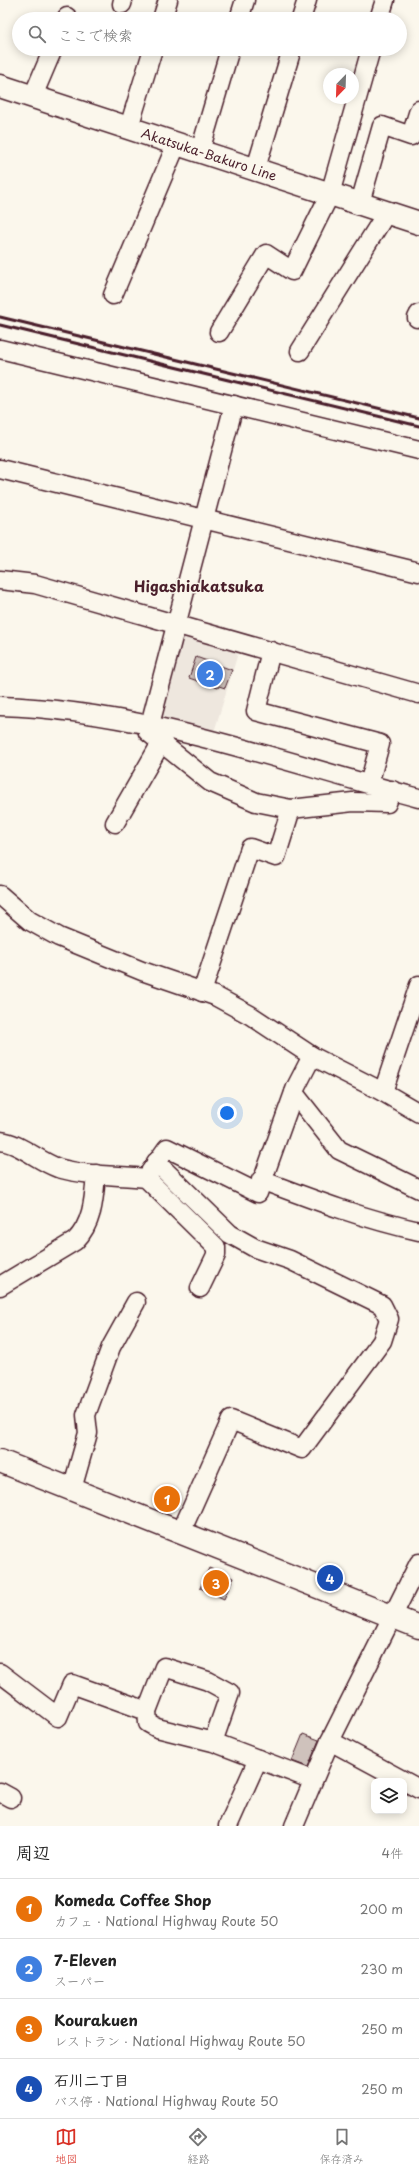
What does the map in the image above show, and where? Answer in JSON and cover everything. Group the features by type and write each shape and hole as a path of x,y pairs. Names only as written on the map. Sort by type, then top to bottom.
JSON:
{"main road":[{"name":"Akatsuka-Bakuro Line","path":"0,86 419,222"},
{"path":"0,1461 419,1627"}],"street":[{"path":"164,12 168,0"},
{"path":"241,12 245,0"},
{"path":"303,12 307,0"},
{"path":"381,12 385,0"},
{"path":"33,96 50,56"},
{"path":"129,127 151,56"},
{"path":"200,151 228,56"},
{"path":"257,170 259,158 290,56"},
{"path":"219,332 266,254 292,271 330,194 369,56"},
{"path":"360,203 382,126 412,136 419,110"},
{"path":"113,295 176,143"},
{"path":"300,350 387,212"},
{"path":"0,349 234,404 419,450"},
{"path":"234,404 148,732 210,782 256,802 291,809 352,802 387,803 392,790"},
{"path":"0,469 419,572"},
{"path":"0,580 36,584 419,694"},
{"path":"271,651 256,711 380,744 370,784"},
{"path":"0,706 60,710 150,725 419,798"},
{"path":"115,823 161,743"},
{"path":"202,992 250,848 276,857 291,809"},
{"path":"0,895 30,921 59,937 142,971 215,996 250,1015 312,1056 383,1092 419,1113"},
{"path":"383,1092 419,985"},
{"path":"146,1178 167,1148 258,1193 261,1180 294,1093 312,1056"},
{"path":"294,1093 339,1150 419,1189"},
{"path":"0,1141 9,1142 40,1161 58,1168 96,1174 146,1178 216,1247 216,1255 200,1288"},
{"path":"156,1162 230,1234 254,1248 290,1260 382,1305 389,1319 382,1341 302,1449 231,1420 181,1532"},
{"path":"0,1286 75,1241 84,1232 91,1214 96,1174"},
{"path":"261,1180 341,1211 419,1232"},
{"path":"72,1489 88,1433 86,1415 110,1347 136,1302"},
{"path":"294,1826 330,1741 419,1563"},
{"path":"212,1742 230,1693 208,1680 164,1667 146,1711 148,1723 157,1728 212,1742 313,1780"},
{"path":"0,1673 58,1717 72,1684 146,1711"},
{"path":"330,1741 419,1789"},
{"path":"228,1826 258,1759"}],"shaded area":[{"path":"185,635 239,650 214,732 161,717 160,711 180,638"}],"building":[{"path":"196,657 232,670 225,688 219,686 218,688 189,678"},
{"path":"209,1568 233,1578 224,1599 200,1588"},
{"path":"303,1734 319,1740 308,1767 292,1761"}],"railway":[{"path":"0,317 419,418"},
{"path":"0,325 419,426"}],"place":[{"name":"7-Eleven","path":"210,674"},
{"name":"Komeda Coffee Shop","path":"167,1499"},
{"name":"石川二丁目","path":"330,1578"},
{"name":"Kourakuen","path":"216,1583"}],"district":[{"name":"Higashiakatsuka","path":"199,587"}]}
